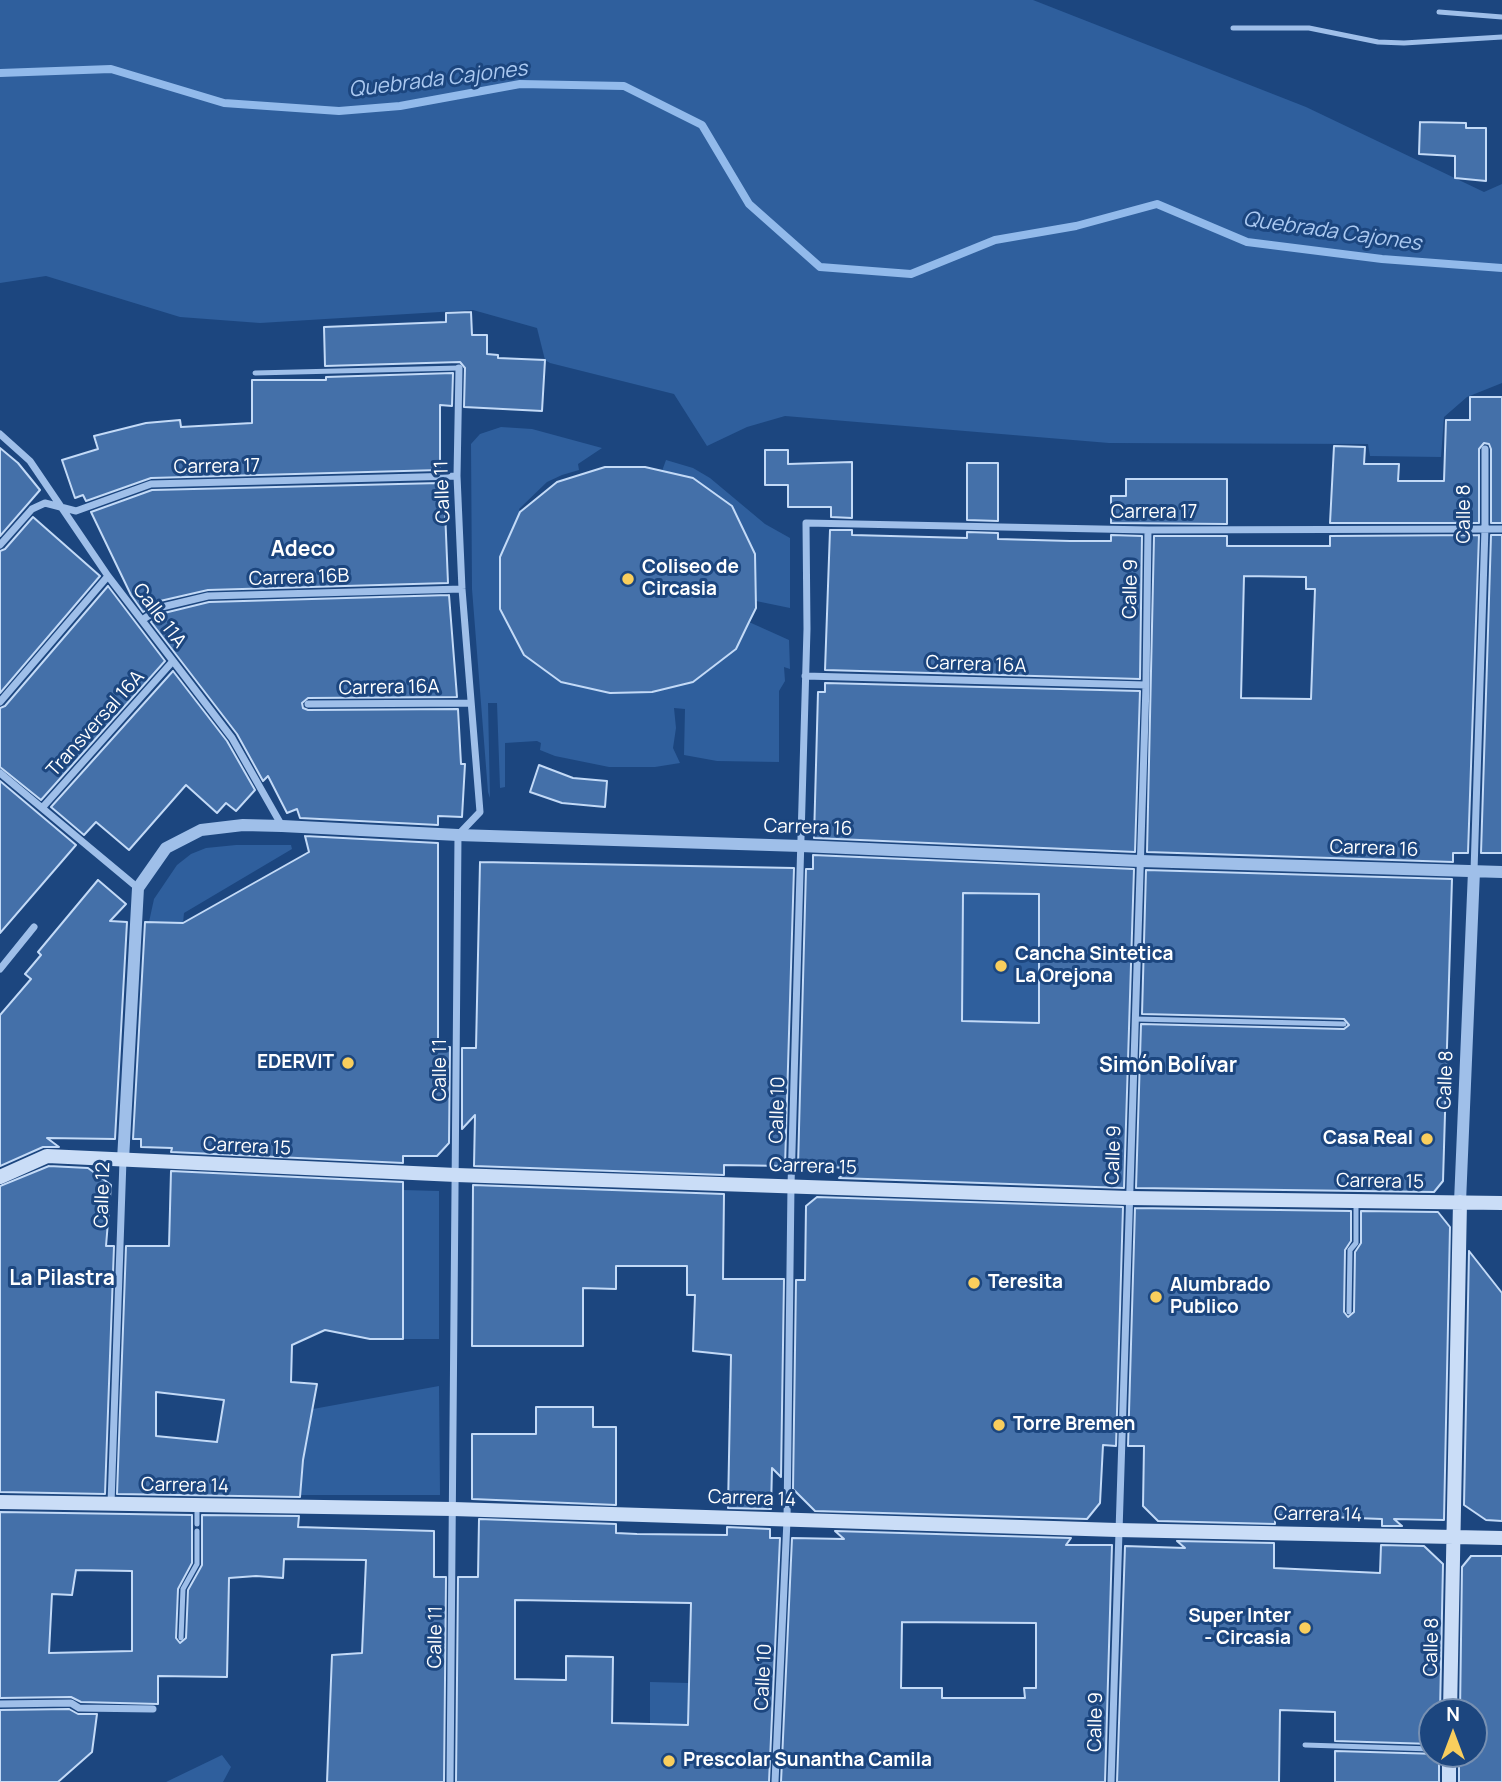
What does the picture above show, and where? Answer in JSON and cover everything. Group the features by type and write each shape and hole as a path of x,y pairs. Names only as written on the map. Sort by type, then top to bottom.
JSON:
{"main road":[{"name":"Carrera 15","path":"0,1177 47,1156 456,1175 1129,1198 1502,1203"},
{"name":"Calle 8","path":"1450,1698 1460,1202"},
{"name":"Carrera 14","path":"0,1502 453,1509 1117,1530 1502,1538"}],"street":[{"name":"Calle 11","path":"450,1782 458,835 480,812 462,589 457,476 459,368"},
{"name":"Calle 11A","path":"0,434 30,461 108,576 232,738 282,826"},
{"name":"Calle 8","path":"1460,1202 1474,871 1485,449"},
{"name":"Carrera 17","path":"0,545 32,509 45,503 76,510 151,484 457,476"},
{"name":"Carrera 17","path":"806,523 1148,530 1502,528"},
{"name":"Calle 10","path":"775,1782 787,1520 791,1185 805,676 806,523"},
{"name":"Calle 9","path":"1111,1782 1146,685 1148,530"},
{"path":"0,702 108,576"},
{"name":"Carrera 16B","path":"142,620 162,607 208,596 462,589"},
{"name":"Transversal 16A","path":"42,808 173,661"},
{"name":"Carrera 16A","path":"805,676 1146,685"},
{"name":"Carrera 16A","path":"308,704 471,702"},
{"path":"0,773 138,888"},
{"name":"Carrera 16","path":"138,888 166,848 201,830 243,825 1140,861 1502,872"},
{"name":"Calle 12","path":"111,1503 123,1160 138,888"},
{"path":"0,969 34,927"},
{"path":"0,1704 71,1703 79,1708 153,1709"}],"lane":[{"path":"1439,12 1502,17"},
{"path":"1233,28 1309,28 1391,43 1502,37"},
{"path":"255,373 459,368"},
{"path":"1135,1018 1344,1024"},
{"path":"1349,1312 1350,1250 1356,1243 1356,1201"},
{"path":"181,1638 183,1590 197,1564 197,1505"},
{"path":"1305,1745 1418,1749"}],"shaded area":[{"path":"0,0 1033,0 1306,107 1484,192 1502,184 1502,383 1467,397 1444,417 1441,457 1370,456 1368,444 1109,443 785,416 747,427 707,446 674,394 550,363 545,360 537,328 473,310 260,323 180,317 46,276 0,283"},
{"path":"501,427 532,429 602,448 578,464 579,470 547,482 519,509 500,609 524,655 561,682 610,693 652,692 694,682 736,649 749,622 789,640 790,669 784,667 785,681 779,691 779,762 717,761 684,755 685,709 674,708 676,728 673,748 680,763 655,767 609,767 555,756 540,750 541,743 537,741 505,743 505,787 500,788 497,703 488,703 490,798 472,589 471,444 480,434"},
{"path":"666,460 693,468 710,478 765,524 790,538 790,608 756,601 755,554 732,506 693,478 662,471"},
{"path":"291,845 292,849 184,913 183,923 149,922 154,899 177,865 191,854 206,848"},
{"name":"Cancha Sintetica La Orejona","path":"963,892 1039,894 1039,1023 962,1021"},
{"path":"403,1190 439,1191 439,1339 403,1339"},
{"path":"439,1386 440,1495 300,1495 303,1460 313,1409"},
{"path":"650,1682 689,1683 688,1725 650,1724"},
{"path":"222,1755 231,1767 223,1782 166,1782"}],"building":[{"path":"1420,122 1466,123 1466,128 1486,128 1486,181 1455,178 1455,156 1419,154"},
{"path":"471,312 472,335 487,335 487,354 498,355 498,358 545,360 542,411 464,407 465,368 460,362 325,366 324,327 446,322 446,313"},
{"path":"453,373 452,406 440,405 440,470 151,478 86,501 83,495 75,498 62,460 98,449 94,436 146,423 180,420 181,427 252,423 252,380 326,380 326,377"},
{"path":"1470,397 1502,397 1502,523 1491,523 1491,449 1489,444 1484,443 1479,449 1479,523 1330,523 1334,446 1365,447 1364,464 1399,464 1398,481 1444,481 1446,420 1470,420"},
{"path":"0,448 18,463 40,490 0,536"},
{"path":"765,450 788,450 788,464 852,462 852,518 831,517 831,507 788,507 788,485 765,485"},
{"path":"967,463 998,463 998,521 967,520"},
{"name":"Coliseo de Circasia","path":"605,467 645,467 693,478 732,506 755,554 756,608 736,649 693,682 652,692 610,693 561,682 524,655 500,609 500,557 520,512 557,482"},
{"path":"1126,479 1227,479 1227,524 1111,523 1111,496 1126,496"},
{"path":"440,483 440,487 444,486 448,583 208,590 160,601 143,612 131,595 91,512 152,490"},
{"path":"33,517 100,576 0,693 0,551 5,549"},
{"path":"830,530 852,530 852,535 967,538 967,532 998,533 998,539 1070,541 1111,541 1111,535 1142,536 1140,679 825,670"},
{"path":"1479,535 1468,853 1453,853 1453,862 1147,852 1154,536 1227,536 1227,546 1330,546 1330,536","holes":["1244,576 1306,577 1306,589 1315,589 1311,699 1241,698"]},
{"path":"1491,535 1502,535 1502,853 1481,853"},
{"path":"108,586 165,661 41,800 0,767 0,708 5,706"},
{"path":"449,595 457,697 308,698 302,703 303,708 308,710 458,709 461,764 465,764 462,817 438,816 438,825 300,818 297,809 287,813 268,776 263,781 237,734 151,622 164,613 209,602"},
{"path":"173,671 227,741 255,790 236,811 226,803 217,813 186,785 129,850 96,822 84,835 51,807"},
{"path":"825,683 1140,691 1135,852 814,838 818,692 825,692"},
{"path":"539,765 573,778 607,781 605,807 562,803 530,792"},
{"path":"0,781 76,845 0,933"},
{"path":"305,836 438,843 438,1047 450,1047 449,1143 437,1156 403,1156 403,1163 171,1152 172,1148 141,1147 141,1139 133,1139 145,922 183,923 309,852"},
{"path":"813,855 1134,869 1124,1188 839,1178 851,1168 798,1166 806,869 813,869","holes":["963,893 1039,894 1039,1023 962,1021"]},
{"path":"480,862 794,868 785,1166 724,1165 724,1175 474,1166 475,1115 462,1129 462,1048 476,1048"},
{"path":"1146,870 1452,879 1443,1181 1434,1192 1136,1188 1141,1024 1344,1029 1349,1025 1344,1019 1142,1014"},
{"path":"98,880 126,904 110,921 127,922 115,1139 47,1138 59,1147 43,1147 0,1166 0,1015 31,979 25,974 41,955 38,952"},
{"path":"49,1166 88,1168 111,1185 106,1246 114,1246 105,1494 0,1492 0,1186"},
{"path":"171,1171 403,1182 403,1339 370,1339 325,1330 292,1345 291,1382 317,1384 303,1460 300,1497 117,1494 126,1246 169,1246","holes":["156,1392 224,1400 217,1442 156,1436"]},
{"path":"473,1185 724,1194 723,1279 784,1279 781,1477 772,1468 771,1509 728,1508 731,1355 693,1351 695,1295 687,1295 687,1266 616,1266 616,1289 583,1288 583,1346 472,1346"},
{"path":"817,1197 1123,1207 1116,1446 1103,1445 1100,1503 1087,1519 815,1511 793,1489 796,1280 805,1280 806,1206"},
{"path":"1135,1208 1351,1211 1351,1241 1345,1250 1344,1312 1348,1317 1354,1312 1355,1252 1361,1243 1361,1211 1438,1212 1450,1227 1444,1520 1394,1519 1402,1526 1382,1526 1382,1519 1275,1515 1275,1524 1158,1521 1143,1506 1144,1446 1128,1446"},
{"path":"1469,1251 1502,1293 1502,1521 1486,1520 1464,1505"},
{"path":"536,1407 593,1407 593,1427 616,1427 616,1505 472,1499 472,1434 536,1434"},
{"path":"0,1512 192,1515 192,1563 178,1589 176,1638 180,1643 186,1638 188,1590 202,1565 202,1515 299,1516 298,1527 434,1531 434,1577 446,1577 444,1782 327,1782 332,1655 362,1653 366,1560 284,1559 283,1578 229,1578 227,1677 158,1676 158,1704 81,1702 71,1697 0,1698","holes":["76,1570 132,1571 132,1651 49,1653 52,1594 72,1595"]},
{"path":"479,1519 616,1524 616,1533 637,1534 727,1535 727,1527 770,1529 770,1538 780,1538 769,1782 456,1782 458,1577 478,1577","holes":["515,1600 691,1603 688,1725 612,1723 613,1657 566,1656 566,1680 515,1679"]},
{"path":"835,1531 1071,1538 1066,1545 1112,1545 1105,1782 781,1782 792,1538 844,1539","holes":["902,1622 1036,1623 1036,1688 1024,1688 1025,1698 942,1698 942,1688 901,1688"]},
{"path":"1177,1541 1274,1543 1274,1568 1380,1573 1381,1545 1424,1546 1443,1564 1440,1698 1418,1698 1418,1744 1335,1741 1335,1712 1280,1710 1279,1782 1117,1782 1125,1546 1185,1548"},
{"path":"1471,1556 1502,1556 1502,1782 1459,1782 1459,1768 1488,1768 1488,1698 1460,1698 1462,1567"},
{"path":"69,1709 78,1714 97,1714 92,1752 58,1782 0,1782 0,1710"},
{"path":"1335,1751 1418,1753 1418,1768 1439,1768 1439,1782 1335,1782"}],"waterway":[{"name":"Quebrada Cajones","path":"0,73 111,69 224,103 339,111 400,106 520,84 624,86 702,125 749,204 820,267 911,274 995,240 1076,226 1157,204 1247,242 1382,259 1502,268"}],"place":[{"name":"Coliseo de Circasia","path":"628,579"},
{"name":"Cancha Sintetica La Orejona","path":"1001,966"},
{"name":"EDERVIT","path":"348,1063"},
{"name":"Casa Real","path":"1427,1139"},
{"name":"Teresita","path":"974,1283"},
{"name":"Alumbrado Publico","path":"1156,1297"},
{"name":"Torre Bremen","path":"999,1425"},
{"name":"Super Inter - Circasia","path":"1305,1628"},
{"name":"Prescolar Sunantha Camila","path":"669,1761"}],"district":[{"name":"Adeco","path":"303,550"},
{"name":"Simón Bolívar","path":"1168,1066"},
{"name":"La Pilastra","path":"62,1279"}]}
